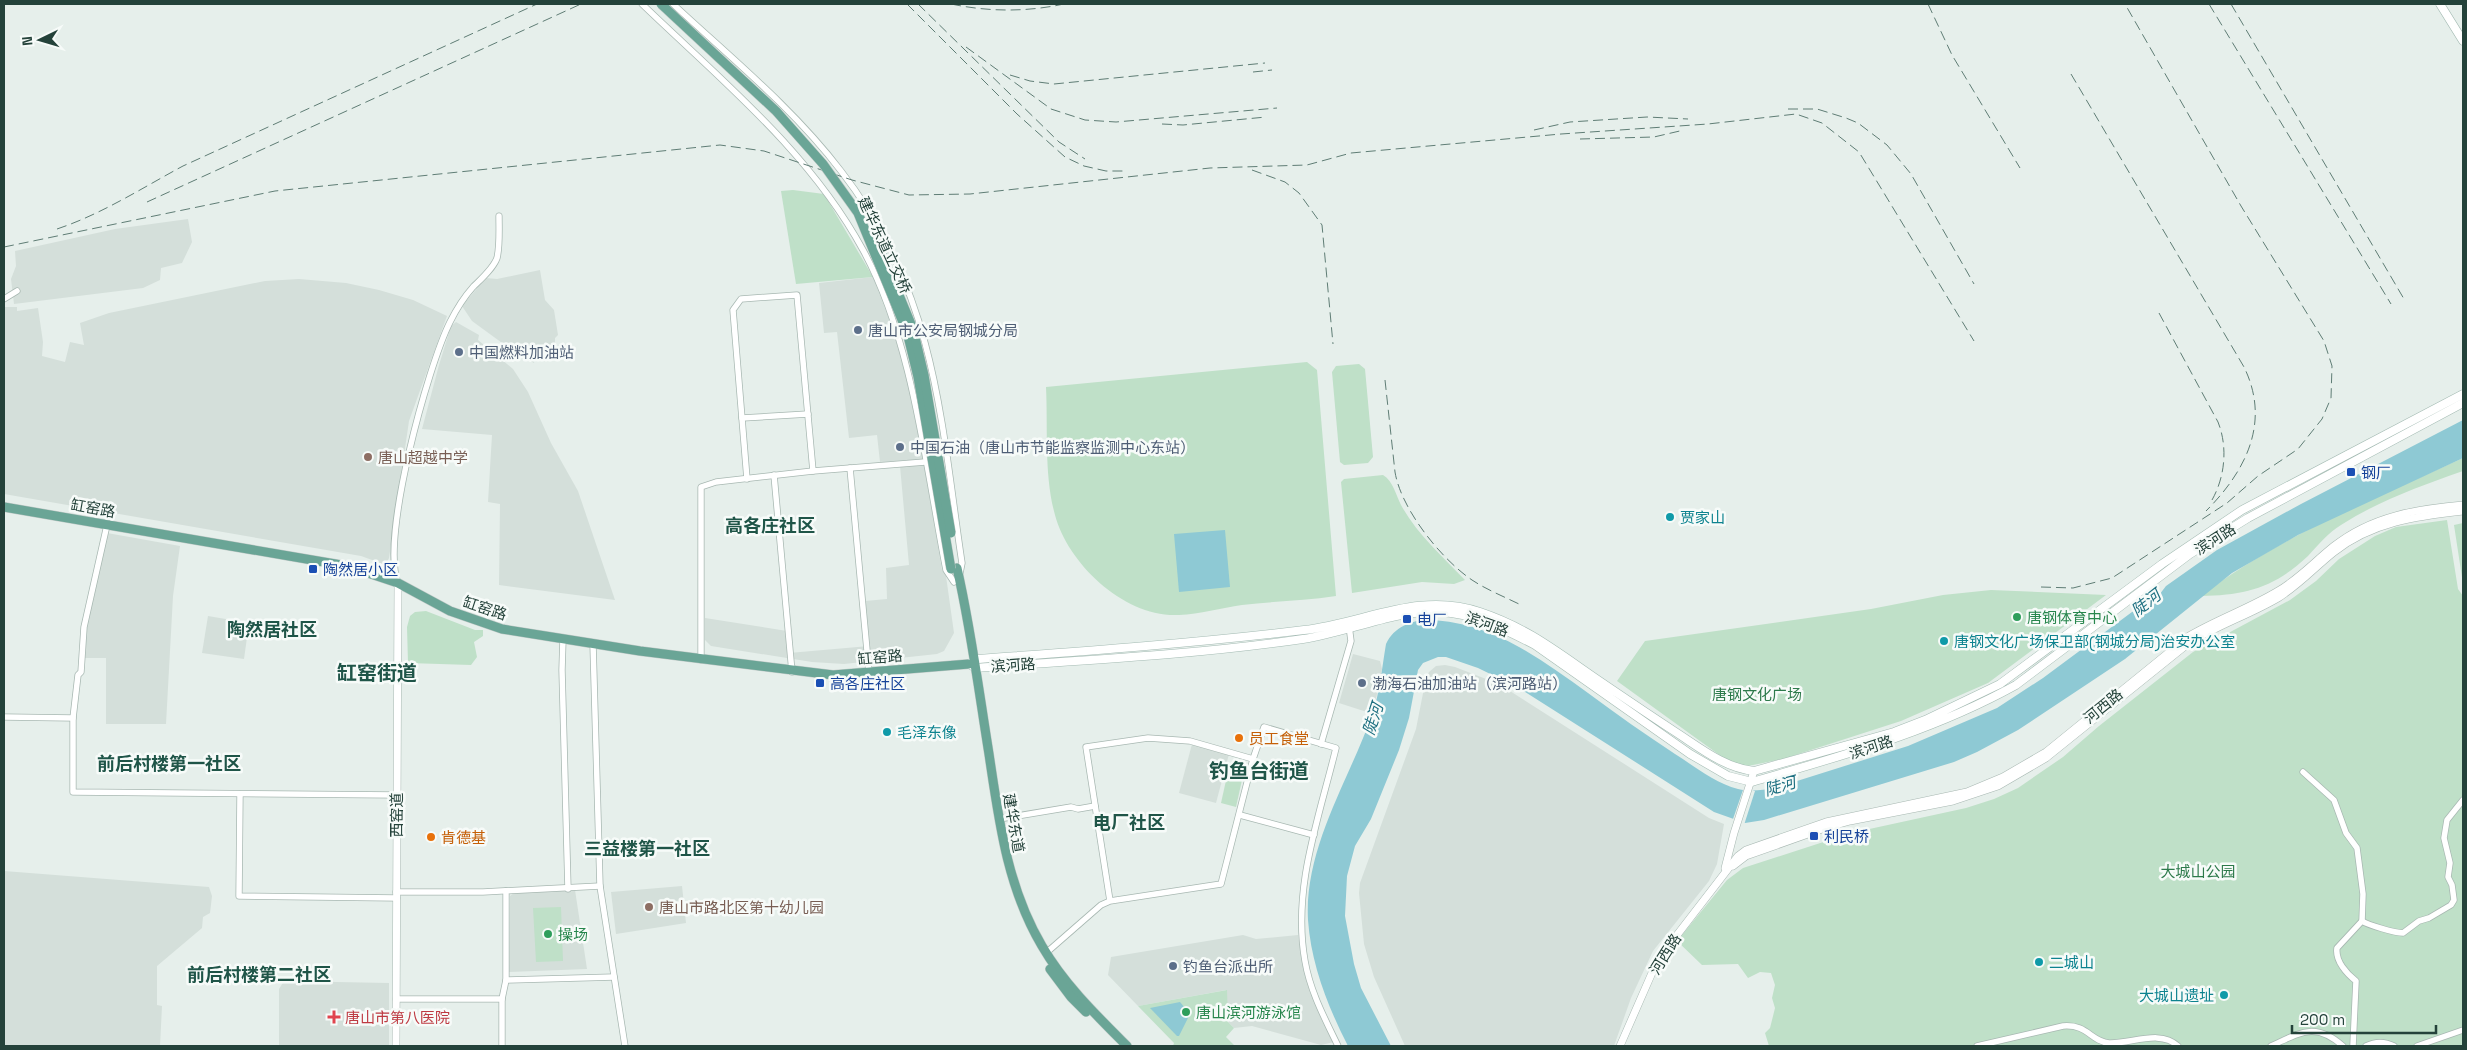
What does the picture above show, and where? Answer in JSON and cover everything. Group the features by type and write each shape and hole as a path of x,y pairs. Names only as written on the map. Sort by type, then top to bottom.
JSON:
{"main road":[{"name":"建华东道立交桥","path":"660,4 776,112 823,164 858,213 907,332 918,377 954,569"},
{"name":"建华东道立交桥","path":"668,4 805,135 827,160 864,212 902,298 913,329 924,375 954,569"},
{"path":"2440,4 2463,41"},
{"name":"滨河路","path":"973,664 1218,649 1303,639 1418,604 1441,604 1479,611 1535,636 1712,756 1739,770 1754,772 1894,732 1925,720 2000,684 2162,564 2242,510 2463,394"},
{"name":"滨河路","path":"1349,625 1421,612 1441,612 1479,620 1508,631 1535,645 1690,754 1728,776 1751,784 1900,738 1992,698 2016,685 2190,554 2248,518 2463,403"},
{"name":"缸窑路","path":"4,507 347,566 398,583 450,611 502,629 593,644 792,672 833,675 973,664"},
{"name":"建华东道","path":"954,569 973,664 998,819 1008,865 1021,905 1046,953 1085,1003 1127,1046"},
{"name":"建华东道","path":"973,664 998,844 1016,907 1036,948 1060,984 1120,1046"}],"street":[{"path":"642,4 793,151 826,193 863,250 897,334 911,387 946,570 957,581"},
{"path":"673,4 814,138 842,172 887,246 912,302 932,374 962,562 957,581"},
{"path":"398,583 395,576 398,516 408,459 427,380 454,313 497,257 499,216"},
{"path":"4,299 17,291"},
{"path":"747,479 733,310 742,299 797,295 813,471"},
{"path":"742,418 808,414"},
{"path":"701,660 700,487 716,482 774,475 925,462"},
{"path":"850,468 869,672"},
{"path":"774,475 792,672"},
{"name":"河西路","path":"1620,1046 1655,966 1724,871 1746,850 1826,822 1967,792 2003,777 2046,752 2189,636 2215,621 2278,591 2354,532 2388,517 2410,511 2463,506"},
{"name":"河西路","path":"1724,871 1746,856 1825,828 1850,821 1953,801 1998,786 2046,758 2189,642 2278,598 2354,539 2388,524 2410,518 2463,511"},
{"path":"107,525 84,627 81,672 78,675 73,718 73,792 396,795"},
{"name":"西窑道","path":"396,1046 398,583"},
{"path":"1321,744 1351,641 1349,625"},
{"path":"563,639 562,670 568,889"},
{"path":"593,644 600,886 625,1046"},
{"path":"4,717 73,718"},
{"path":"1046,953 1101,905 1110,901 1221,884 1253,760 1264,727 1336,748 1304,883 1301,932 1305,963 1312,986 1338,1046"},
{"path":"1110,901 1086,747 1148,738 1190,741 1253,760"},
{"path":"1724,871 1754,772"},
{"path":"2303,772 2334,800 2346,833 2357,848 2363,894 2362,921 2337,948 2336,953 2346,973 2356,981 2353,1046"},
{"path":"240,794 239,896 397,895 568,889 600,886"},
{"path":"2362,921 2371,928 2384,927 2402,933 2419,921 2429,918 2451,905 2454,896 2448,877 2450,863 2444,838 2446,820 2463,800"},
{"path":"998,819 1071,807 1078,809 1095,806"},
{"path":"1240,815 1314,835"},
{"path":"502,1046 502,999 506,980 506,891"},
{"path":"506,980 614,977"},
{"path":"396,1000 502,999"},
{"path":"1977,1046 2054,1028 2076,1025 2102,1041 2123,1043 2151,1038 2167,1039 2178,1046"},
{"path":"2417,1046 2463,1030"},
{"path":"2271,1046 2304,1031 2316,1031 2342,1046"},
{"path":"2366,1046 2373,1043 2386,1042 2394,1046"}],"shaded area":[{"path":"188,219 192,242 182,263 161,268 160,280 143,288 14,304 11,279 16,266 15,251 115,229"},
{"path":"540,270 545,300 554,310 558,335 555,338 555,350 537,348 534,363 516,353 472,321 462,306 486,278 497,279"},
{"path":"873,277 892,327 906,373 923,459 880,462 877,435 849,438 837,332 824,333 819,283"},
{"path":"299,279 346,283 379,290 413,300 447,316 409,421 389,558 386,565 361,556 4,494 4,307 17,307 17,311 38,308 43,342 42,356 65,362 70,342 84,345 80,323 109,313 265,281"},
{"path":"456,322 479,335 478,340 513,369 528,392 551,443 578,491 615,600 499,585 500,504 488,502 492,435 422,429 451,326"},
{"path":"924,465 942,570 946,576 954,633 944,651 937,654 844,664 812,662 711,646 705,640 705,618 787,631 789,653 869,646 865,601 887,599 886,568 909,565 900,466"},
{"path":"107,533 180,546 173,596 166,724 106,724 106,658 84,658 86,628"},
{"path":"208,616 249,623 244,659 202,653"},
{"name":"渤海石油加油站（滨河路站）","path":"1353,654 1380,661 1382,669 1373,714 1339,703"},
{"path":"1445,665 1499,684 1709,818 1724,824 1717,864 1709,881 1653,951 1631,998 1614,1046 1405,1046 1374,977 1364,944 1359,893 1360,883 1416,729 1426,678 1429,672 1436,666"},
{"path":"1192,744 1229,754 1216,803 1179,793"},
{"path":"4,871 209,887 212,896 210,913 203,917 202,928 157,966 157,1005 162,1006 160,1046 4,1046"},
{"name":"唐山市路北区第十幼儿园","path":"682,886 686,923 616,934 611,892"},
{"path":"575,890 587,969 509,972 510,896 514,893"},
{"path":"1243,935 1256,939 1298,935 1302,960 1334,1042 1321,1045 1252,1026 1234,1028 1228,1022 1226,990 1138,1006 1108,975 1111,957"},
{"name":"唐山市第八医院","path":"284,981 389,983 389,1046 279,1046 279,989"}],"green space":[{"path":"793,190 824,194 873,277 796,284 781,191"},
{"path":"1307,362 1317,370 1336,596 1242,605 1179,615 1159,614 1139,608 1119,598 1086,569 1072,552 1055,515 1049,484 1046,387"},
{"path":"1359,364 1365,369 1373,457 1368,463 1344,465 1340,462 1332,372 1336,366"},
{"path":"2463,458 2463,471 2401,494 2356,516 2332,531 2308,556 2283,576 2259,588 2232,594 2201,596 2231,575 2295,537 2361,504"},
{"path":"1383,475 1392,484 1401,505 1414,525 1465,580 1454,584 1422,582 1352,593 1341,482 1344,479"},
{"name":"大城山公园","path":"2447,520 2458,589 2463,596 2463,1046 1769,1046 1765,1033 1770,1028 1775,1008 1772,998 1775,985 1771,973 1760,972 1748,978 1738,964 1702,965 1677,941 1727,880 1743,868 1851,833 1966,808 1994,799 2018,788 2063,757 2193,652 2290,600 2316,581 2339,559 2375,536 2396,527"},
{"path":"2463,523 2463,584 2454,525"},
{"name":"唐钢文化广场","path":"1991,590 2106,595 1988,683 1901,721 1783,759 1743,767 1729,762 1617,681 1645,641 1871,609 1943,595"},
{"path":"426,611 475,630 483,630 483,636 474,642 477,657 471,665 408,663 407,627 410,616 415,612"},
{"path":"1227,776 1242,780 1236,807 1221,803"},
{"name":"操场","path":"561,907 563,961 536,962 533,908"},
{"name":"唐山滨河游泳馆","path":"1227,990 1228,1022 1234,1028 1226,1037 1235,1046 1173,1046 1174,1043 1138,1006"}],"water":[{"name":"陡河","path":"2463,420 2463,458 2298,535 2232,573 2125,659 2018,730 1954,762 1764,820 1745,823 1714,812 1519,688 1478,668 1446,657 1438,657 1423,663 1418,670 1409,718 1399,750 1371,819 1355,846 1347,876 1345,916 1354,964 1361,988 1391,1046 1348,1046 1327,1001 1317,969 1308,920 1309,893 1320,841 1375,706 1386,644 1398,629 1416,621 1429,620 1452,622 1474,627 1494,635 1533,655 1697,769 1713,778 1743,790 1775,788 1908,746 1997,708 2043,678 2132,612 2153,603 2166,586 2217,550"},
{"path":"1225,530 1230,587 1179,592 1174,534"},
{"path":"1180,1002 1190,1014 1179,1036 1177,1036 1150,1008"}],"pier":[{"path":"1744,787 1755,791 1744,825 1732,822"}],"railway":[{"path":"57,229 90,216 183,166 537,4"},
{"path":"147,202 581,4"},
{"path":"907,4 1017,114 1065,157 1084,166 1106,171 1125,171"},
{"path":"918,4 1059,142 1085,159"},
{"path":"951,4 1008,10 1064,4"},
{"path":"1928,4 1952,55 2020,168"},
{"path":"2041,587 2073,588 2112,578 2227,503 2258,476 2298,449 2322,419 2331,398 2332,366 2324,341 2241,206 2125,4"},
{"path":"2209,4 2391,304"},
{"path":"2231,4 2404,299"},
{"path":"966,47 1051,109 1085,120 1116,122 1277,108"},
{"path":"1010,75 1030,81 1054,84 1265,63"},
{"path":"1253,72 1272,70"},
{"path":"2071,74 2244,367 2252,387 2255,407 2250,445 2233,479 2206,511"},
{"path":"1788,109 1817,109 1846,118 1858,123 1887,145 1911,174 1974,284"},
{"path":"4,247 275,191 720,145 764,151 852,180 909,195 970,194 1210,168 1307,165 1351,153 1561,134 1708,124 1796,114 1822,123 1859,152 1974,341"},
{"path":"1162,124 1183,125 1266,117"},
{"path":"1534,130 1570,122 1647,117 1688,119"},
{"path":"1580,139 1654,137 1684,130"},
{"path":"1252,170 1285,182 1299,193 1322,225 1333,344"},
{"path":"2159,313 2218,422 2221,432 2224,462 2220,482 2212,500"},
{"path":"1385,380 1395,472 1405,502 1414,517 1424,532 1460,571 1484,587 1521,605"}],"place":[{"name":"唐山市公安局钢城分局","path":"858,330"},
{"name":"中国燃料加油站","path":"459,352"},
{"name":"中国石油（唐山市节能监察监测中心东站）","path":"900,447"},
{"name":"唐山超越中学","path":"368,457"},
{"name":"钢厂","path":"2351,472"},
{"name":"贾家山","path":"1670,517"},
{"name":"陶然居小区","path":"313,569"},
{"name":"唐钢体育中心","path":"2017,617"},
{"name":"电厂","path":"1407,619"},
{"name":"唐钢文化广场保卫部(钢城分局)治安办公室","path":"1944,641"},
{"name":"高各庄社区","path":"820,683"},
{"name":"渤海石油加油站（滨河路站）","path":"1362,683"},
{"name":"毛泽东像","path":"887,732"},
{"name":"员工食堂","path":"1239,738"},
{"name":"利民桥","path":"1814,836"},
{"name":"肯德基","path":"431,837"},
{"name":"唐山市路北区第十幼儿园","path":"649,907"},
{"name":"操场","path":"548,934"},
{"name":"二城山","path":"2039,962"},
{"name":"钓鱼台派出所","path":"1173,966"},
{"name":"大城山遗址","path":"2224,995"},
{"name":"唐山滨河游泳馆","path":"1186,1012"},
{"name":"唐山市第八医院","path":"334,1017"}],"district":[{"name":"高各庄社区","path":"770,525"},
{"name":"陶然居社区","path":"272,629"},
{"name":"缸窑街道","path":"377,673"},
{"name":"前后村楼第一社区","path":"169,763"},
{"name":"钓鱼台街道","path":"1259,771"},
{"name":"电厂社区","path":"1129,822"},
{"name":"三益楼第一社区","path":"647,848"},
{"name":"前后村楼第二社区","path":"259,974"}]}
